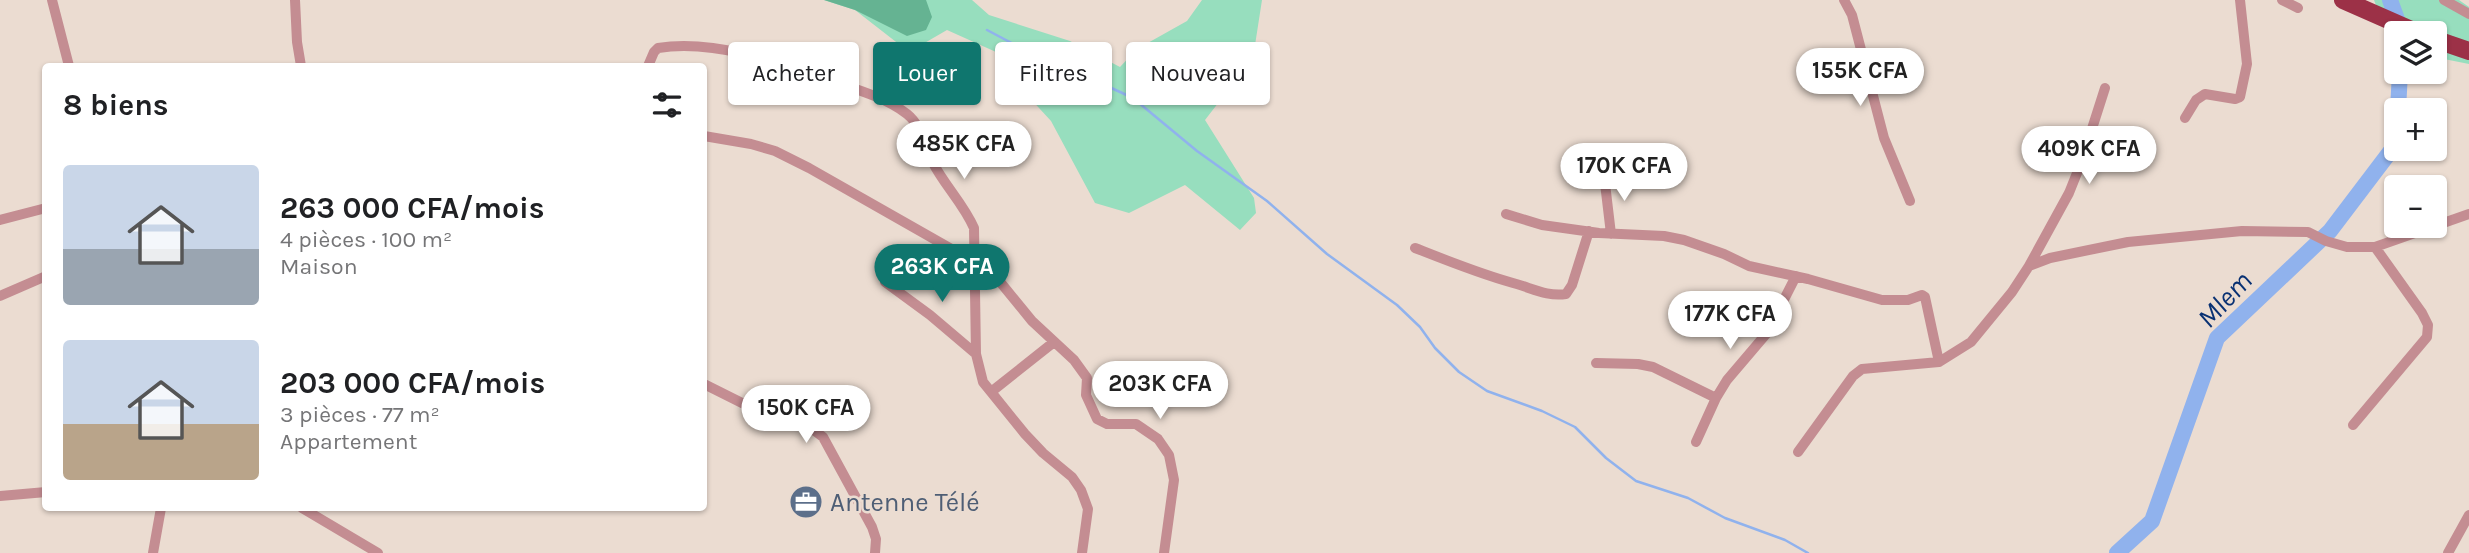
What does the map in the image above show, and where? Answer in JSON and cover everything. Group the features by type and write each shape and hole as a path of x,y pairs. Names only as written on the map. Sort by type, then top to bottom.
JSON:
{"highway":[{"path":"2343,0 2390,21"},
{"path":"2447,43 2469,51"}],"street":[{"path":"52,0 68,63"},
{"path":"295,0 297,42 301,63"},
{"path":"1844,0 1852,15 1884,138 1910,201"},
{"path":"2185,118 2196,100 2205,94 2235,99 2240,97 2246,64 2240,0"},
{"path":"2283,0 2298,8"},
{"path":"2444,0 2469,14"},
{"path":"649,63 658,48 726,51 784,64 858,90 908,115 921,131 932,160 966,210 974,228 976,354 982,382 1025,434 1072,477 1081,490 1088,509 1082,553"},
{"path":"1798,452 1853,376 1862,369 1940,362 1971,342 2012,292 2029,266 2077,173 2105,88"},
{"path":"707,137 775,151 992,272 1032,321 1074,360 1087,378 1086,395 1101,422 1107,425 1136,424 1158,439 1170,455 1174,480 1165,549"},
{"path":"1604,175 1611,234"},
{"path":"0,220 42,209"},
{"path":"2029,266 2077,251 2128,242 2242,231 2308,232 2347,247 2375,247 2469,214"},
{"path":"1506,215 1542,225 1684,240 1749,266 1882,300 1908,300 1922,295 1925,297 1940,362"},
{"path":"1415,248 1485,276 1538,292 1558,295 1566,293 1572,285 1589,231"},
{"path":"2353,425 2427,337 2428,325 2422,313 2375,247"},
{"path":"1696,442 1716,398 1767,332 1796,276"},
{"path":"0,296 42,278"},
{"path":"885,282 976,354"},
{"path":"991,392 1054,342"},
{"path":"1596,363 1653,367 1716,398"},
{"path":"707,386 752,408 815,431 823,437 872,527 876,539 875,553"},
{"path":"0,496 42,492"},
{"path":"153,553 160,511"},
{"path":"307,511 377,553"},
{"path":"2448,553 2469,514"}],"green space":[{"path":"824,0 972,0 989,15 1072,42 995,42 995,52 981,45 981,42 974,42 947,30 926,42 896,42 855,10"},
{"path":"824,0 926,0 932,17 926,30 907,36 855,10"},
{"path":"1202,0 1262,0 1255,42 1150,42 1187,21"},
{"path":"2374,0 2459,0 2469,7 2469,64 2447,60 2447,21 2384,21 2384,26"},
{"path":"1126,61 1126,105 1217,105 1205,120 1254,198 1256,213 1240,230 1185,185 1129,213 1095,203 1051,121 1036,105 1112,105 1112,63 1120,67"}],"waterway":[{"name":"Mlem","path":"2390,0 2398,21"},
{"path":"987,30 1055,66 1066,67 1133,98 1197,151 1267,201 1327,254 1397,305 1459,372 1487,391 1542,411 1575,427 1606,458 1636,481 1688,498 1725,518 1785,540 1808,553"},
{"name":"Mlem","path":"2399,84 2399,98"},
{"name":"Mlem","path":"2117,553 2152,521 2217,338 2330,231 2384,160"}],"place":[{"name":"Antenne Télé","path":"806,502"}]}
